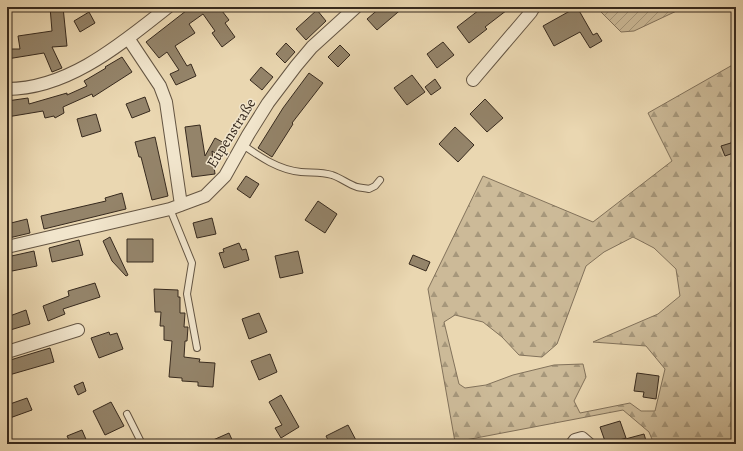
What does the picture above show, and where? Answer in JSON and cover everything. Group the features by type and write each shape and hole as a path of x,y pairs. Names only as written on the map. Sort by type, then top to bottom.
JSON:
{"street":[{"path":"7,89 18,89 46,83 95,62 168,7"},
{"name":"Eupenstraße","path":"7,247 175,207 205,196 225,176 268,103 296,66 312,47 356,7"},
{"path":"473,80 534,7"},
{"path":"128,38 160,86 166,102 175,207"},
{"path":"7,352 78,330"},
{"path":"572,444 575,440 582,438 589,444"}],"lane":[{"path":"243,145 274,165 290,170 318,172 334,176 358,187 369,189 375,186 380,180"},
{"path":"175,207 192,263 187,294 197,348"},
{"path":"127,414 142,444"}],"green space":[{"path":"596,7 685,7 634,31 621,32"},
{"path":"736,63 736,444 654,444 649,432 623,410 455,442 428,289 483,176 593,222 672,161 648,113","holes":["633,237 654,248 676,269 680,296 658,314 593,342 646,346 665,369 655,411 641,411 630,403 580,413 574,401 586,377 583,364 554,365 513,375 486,385 465,388 459,384 444,322 455,315 483,322 502,337 519,355 542,357 557,344 586,266 604,252"]}],"building":[{"path":"50,7 63,7 67,46 52,47 62,68 52,72 44,53 7,59 7,49 20,49 18,36 52,31"},
{"path":"191,7 219,7 229,20 225,23 235,37 222,47 212,33 215,31 203,14 189,24 195,33 175,46 187,66 191,64 196,76 176,85 170,74 179,70 167,52 159,58 146,42"},
{"path":"381,7 404,7 377,30 367,19"},
{"path":"483,7 511,7 485,27 487,29 469,43 457,27"},
{"path":"577,7 593,35 597,33 602,41 590,48 580,32 554,46 543,26"},
{"path":"317,10 326,21 306,40 296,29"},
{"path":"89,12 95,23 80,32 74,21"},
{"path":"443,42 454,55 437,68 427,54"},
{"path":"286,43 295,52 285,63 276,54"},
{"path":"340,45 350,55 338,67 328,57"},
{"path":"122,57 132,72 93,97 92,94 63,107 64,113 55,118 54,116 45,118 43,111 7,117 7,101 28,98 29,104 67,93 67,95 87,86 84,81"},
{"path":"261,67 273,77 262,90 250,80"},
{"path":"309,73 323,83 292,123 293,124 272,157 258,148 283,108"},
{"path":"412,75 425,92 407,105 394,88"},
{"path":"435,79 441,88 431,95 425,87"},
{"path":"145,97 150,111 132,118 126,104"},
{"path":"485,99 503,118 487,132 470,114"},
{"path":"96,114 101,131 82,137 77,119"},
{"path":"200,125 205,156 215,138 228,145 221,157 212,151 215,174 192,177 185,127"},
{"path":"455,127 474,145 458,162 439,144"},
{"path":"155,137 168,196 152,200 141,157 139,157 135,142"},
{"path":"734,142 736,152 725,156 721,146"},
{"path":"246,176 259,184 250,198 237,189"},
{"path":"122,193 126,209 44,229 41,216 106,201 105,198"},
{"path":"318,201 337,214 325,233 305,220"},
{"path":"212,218 216,234 197,238 193,223"},
{"path":"27,219 30,233 9,238 7,224"},
{"path":"110,237 128,275 126,276 112,261 103,241"},
{"path":"127,239 153,239 153,262 127,262"},
{"path":"79,240 83,255 52,262 49,248"},
{"path":"239,243 242,250 246,249 249,260 224,268 219,253 224,252 223,249"},
{"path":"34,251 37,266 7,272 7,257"},
{"path":"298,251 303,273 280,278 275,256"},
{"path":"413,255 430,262 426,271 409,264"},
{"path":"95,283 100,297 63,309 65,314 48,321 43,306 69,296 68,291"},
{"path":"154,289 178,290 178,297 180,297 180,313 185,313 184,327 188,327 184,357 200,359 199,362 215,363 213,387 198,386 198,382 182,381 182,378 169,377 172,341 164,340 164,326 160,326 161,312 155,312"},
{"path":"26,310 30,324 7,331 7,317"},
{"path":"259,313 267,332 249,339 242,319"},
{"path":"109,332 110,335 117,333 123,349 99,358 91,338"},
{"path":"50,348 54,362 9,375 7,361"},
{"path":"270,354 277,372 259,380 251,361"},
{"path":"637,373 659,376 656,399 643,397 644,392 634,391"},
{"path":"83,382 86,391 78,395 74,386"},
{"path":"281,395 299,427 281,438 275,428 282,425 269,402"},
{"path":"27,398 32,410 7,419 7,405"},
{"path":"111,402 124,426 105,435 93,411"},
{"path":"620,421 626,438 606,444 600,427"},
{"path":"348,425 358,444 340,444 338,441 330,444 326,436"},
{"path":"82,430 88,444 71,444 67,436"},
{"path":"229,433 234,444 204,444"},
{"path":"644,434 647,444 618,444 618,441"}]}
